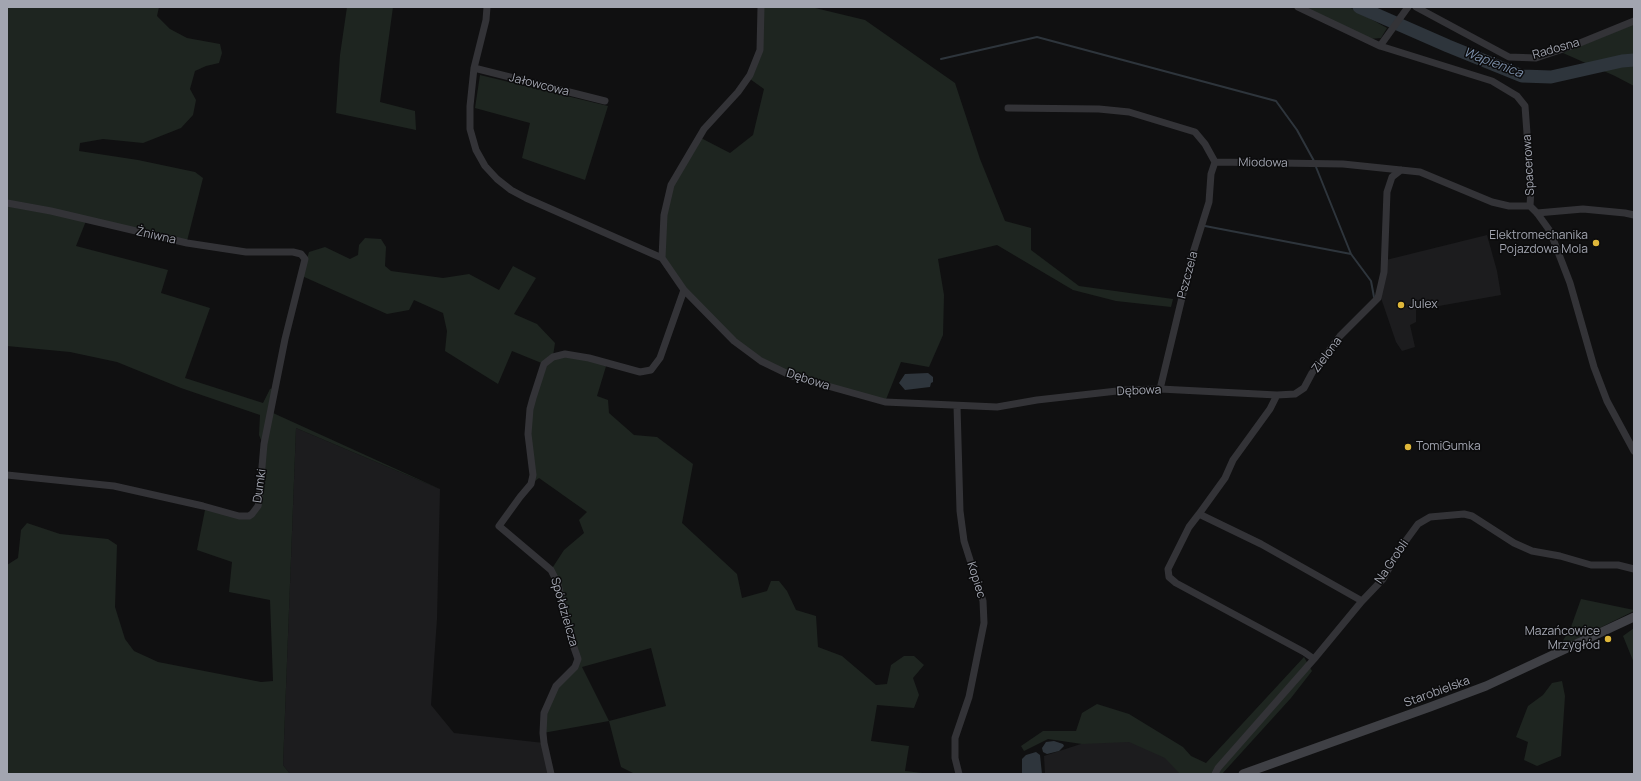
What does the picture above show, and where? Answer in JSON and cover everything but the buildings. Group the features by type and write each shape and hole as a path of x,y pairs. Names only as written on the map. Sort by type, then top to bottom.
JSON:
{"street":[{"path":"487,7 486,20 474,68 470,106 470,129 476,150 485,166 497,179 511,190 526,198 662,258 664,215 671,185 704,129 738,92 750,75 760,50 761,7"},
{"name":"Spacerowa","path":"1298,7 1380,46 1492,80 1517,96 1525,106 1532,188 1530,206 1550,231 1570,283 1594,367 1607,401 1634,451"},
{"path":"1380,46 1408,7"},
{"name":"Radosna","path":"1416,7 1509,57 1536,58 1575,45 1634,21"},
{"name":"Jałowcowa","path":"474,68 605,102"},
{"path":"1008,108 1099,109 1129,112 1195,132 1205,144 1215,162"},
{"name":"Miodowa","path":"1215,162 1343,164 1420,172 1492,202 1509,206 1530,206"},
{"name":"Pszczela","path":"1160,389 1192,256 1209,202 1211,174 1215,162"},
{"name":"Zielona","path":"1277,395 1295,394 1304,388 1312,373 1340,336 1378,298 1384,272 1387,192 1392,177 1401,170"},
{"name":"Żniwna","path":"7,203 51,211 187,243 246,252 296,252 305,259"},
{"path":"1537,213 1583,209 1634,215"},
{"name":"Dębowa","path":"662,258 684,290 734,341 761,362 792,376 885,402 997,407 1037,400 1126,390 1160,389 1277,395"},
{"name":"Dumki","path":"7,475 114,486 204,506 240,516 249,516 252,514 258,506 264,444 285,339 305,259"},
{"name":"Spółdzielcza","path":"551,774 544,743 544,713 556,686 575,667 578,659 569,633 558,584 551,570 499,526 531,484 533,475 528,434 530,409 535,390 544,364 552,357 565,354 589,358 640,372 651,370 660,358 684,290"},
{"path":"1277,395 1270,409 1233,460 1225,478 1189,527 1168,569 1169,577 1176,583 1304,652 1314,660"},
{"name":"Kopiec","path":"957,406 961,518 964,541 983,601 984,623 968,697 955,738 955,758 959,774"},
{"path":"1200,514 1261,544 1362,601"},
{"name":"Na Grobli","path":"1215,774 1218,768 1314,660 1362,601 1383,579 1399,550 1418,524 1430,518 1464,514 1472,516 1514,543 1532,551 1560,556 1591,565 1618,565 1634,569"},
{"name":"Starobielska","path":"1243,774 1486,686 1634,617"}],"shaded area":[{"path":"7,7 159,7 157,16 170,29 187,38 220,44 222,53 219,63 206,66 195,71 190,89 196,100 193,115 181,128 143,143 103,139 80,143 79,151 138,160 195,172 203,178 187,241 7,202"},
{"path":"347,7 393,7 380,102 415,111 416,130 336,113 340,55"},
{"path":"762,7 811,7 865,20 955,83 980,159 1005,221 1031,228 1031,250 1079,286 1173,299 1171,307 1116,301 1073,290 997,245 938,259 944,295 943,335 929,367 901,362 885,402 792,376 734,341 684,290 662,258 666,215 673,186 701,138 730,153 753,135 764,89 750,79 762,51"},
{"path":"1302,7 1349,7 1387,28 1381,38 1369,39"},
{"path":"1634,24 1634,86 1563,53"},
{"path":"480,75 608,106 585,180 522,158 530,123 475,108"},
{"path":"7,205 86,221 76,246 168,270 161,293 210,308 185,378 263,403 270,389 273,388 262,442 259,435 260,415 181,388 117,362 70,352 7,346"},
{"path":"1487,235 1497,271 1501,295 1416,310 1416,322 1410,325 1415,347 1402,351 1396,342 1381,298 1386,260"},
{"path":"365,238 381,239 386,247 385,266 391,271 443,278 469,274 499,290 513,266 536,278 514,314 537,324 555,343 553,356 565,354 607,363 597,396 608,400 609,413 634,435 657,437 693,464 682,523 737,574 742,598 767,591 771,581 779,581 787,591 796,610 816,616 818,647 842,656 876,685 887,684 891,665 904,656 914,656 924,665 913,678 919,695 914,708 877,705 871,741 909,746 905,771 931,774 635,774 621,767 609,721 543,733 543,723 553,693 578,659 551,570 564,550 584,533 579,520 587,512 539,478 531,484 530,409 544,364 512,351 498,384 445,351 447,331 443,313 414,300 409,310 387,314 302,276 309,252 325,247 350,259 358,255 359,245","holes":["651,648 666,706 609,721 582,667"]},
{"path":"928,373 933,377 933,382 931,383 930,387 905,390 899,383 905,374"},
{"path":"273,413 440,489 296,428 283,765 290,774 7,774 7,565 18,558 21,530 27,523 60,534 108,539 117,545 115,607 125,639 134,651 158,662 261,682 273,681 270,600 229,592 232,562 197,550 205,510 253,515"},
{"path":"296,428 440,489 437,619 431,705 454,733 544,743 551,774 290,774 283,765"},
{"path":"1581,599 1634,611 1565,645 1561,644 1571,627"},
{"path":"1634,628 1634,663 1623,636"},
{"path":"1304,657 1312,671 1291,698 1222,774 1180,774 1165,758 1129,742 1082,744 1048,739 1024,751 1021,746 1043,731 1076,731 1082,713 1097,704 1129,714 1183,747 1191,756 1206,763"},
{"path":"1562,681 1565,696 1561,756 1537,766 1524,760 1528,742 1516,737 1528,706 1543,695 1552,683"},
{"path":"1127,739 1168,758 1185,774 1045,774 1044,756 1087,742"},
{"path":"1054,741 1063,744 1064,746 1059,751 1047,754 1043,752 1042,748 1046,742"},
{"path":"1036,752 1040,755 1042,774 1022,774 1022,759 1026,755"}],"waterway":[{"name":"Wapienica","path":"1359,7 1448,46 1522,76 1551,77 1622,61 1634,60"},
{"path":"941,59 1037,37 1276,101 1297,130 1314,161"},
{"path":"1316,167 1351,254 1371,281 1374,297"},
{"path":"1205,226 1351,254"}],"place":[{"name":"Elektromechanika Pojazdowa Mola","path":"1596,243"},
{"name":"Julex","path":"1401,305"},
{"name":"TomiGumka","path":"1408,447"},
{"name":"Mazańcowice Mrzygłód","path":"1608,639"}]}
